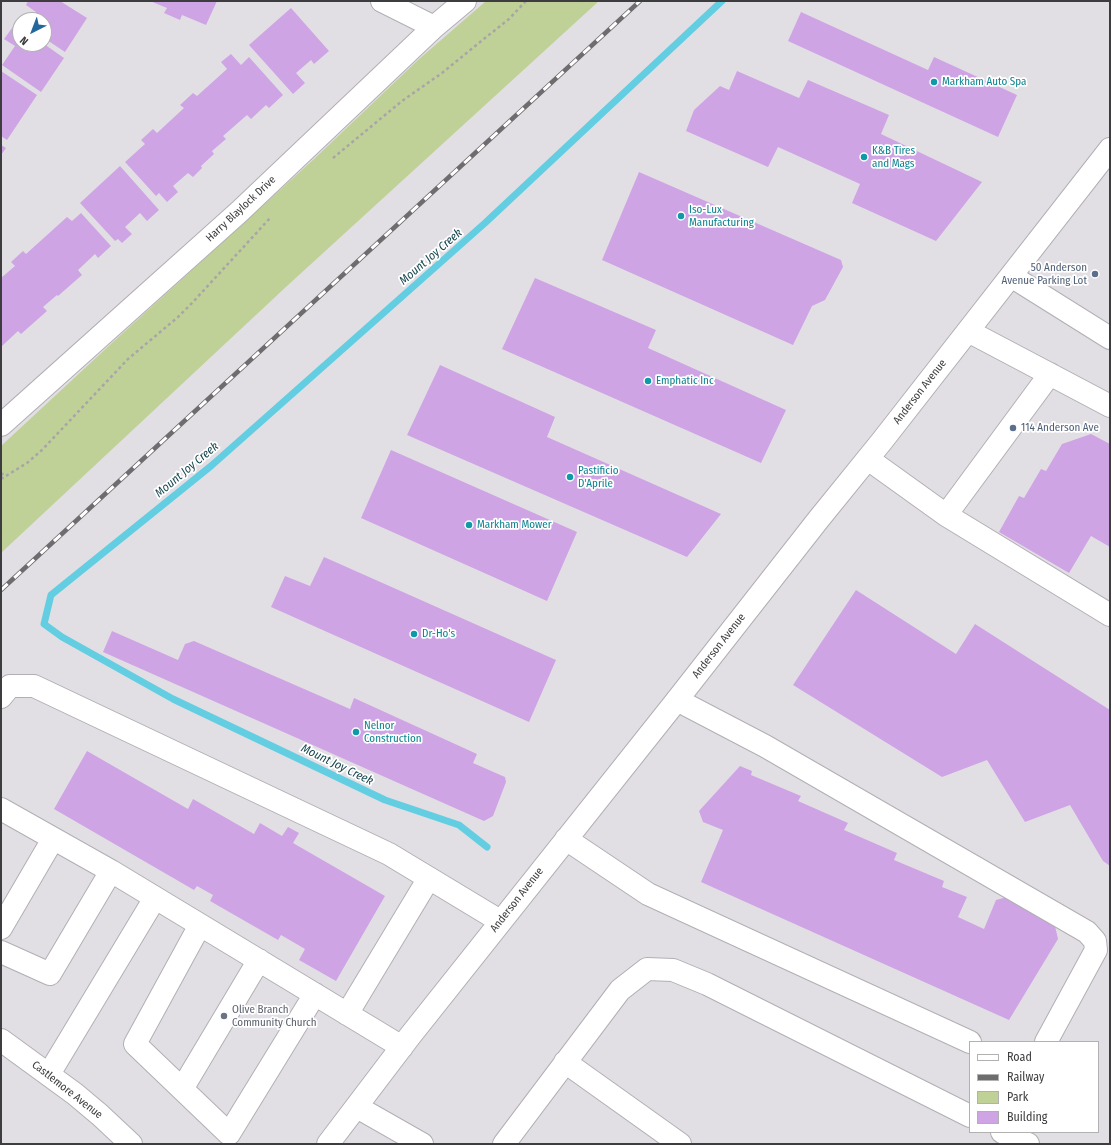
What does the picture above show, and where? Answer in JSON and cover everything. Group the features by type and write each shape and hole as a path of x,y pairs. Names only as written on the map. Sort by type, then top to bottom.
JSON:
{"street":[{"path":"382,1 434,27"},
{"name":"Harry Blaylock Drive","path":"1,425 239,212 434,27 465,1"},
{"name":"Anderson Avenue","path":"328,1144 500,921 868,459 1110,149"},
{"path":"1011,276 1110,338"},
{"path":"968,331 1110,406"},
{"path":"946,515 1050,374"},
{"path":"868,459 946,515 1110,615"},
{"path":"1,697 10,686 34,686 389,854 500,921"},
{"path":"677,700 765,746 1086,932 1095,940 1096,950 1047,1041"},
{"path":"1,809 111,871 402,1047"},
{"path":"1,928 53,839"},
{"path":"566,839 648,894 969,1042"},
{"path":"1,952 50,974 111,871"},
{"path":"347,1014 429,878"},
{"path":"49,1074 154,898"},
{"path":"200,925 135,1044 229,1134 315,994"},
{"path":"182,1089 258,960"},
{"path":"504,1144 620,990 646,968 673,970 707,984 969,1115"},
{"name":"Castlemore Avenue","path":"1,1040 49,1074 100,1115 131,1144"},
{"path":"565,1062 680,1144"},
{"path":"357,1107 422,1144"},
{"path":"993,1144 1000,1133"},
{"path":"1003,1133 1028,1144"}],"path":[{"path":"332,159 402,101 486,38 509,19 526,1"},
{"path":"1,479 42,450 128,359 188,307 273,215"},
{"path":"1,473 4,476"}],"green space":[{"path":"486,1 599,1 287,286 1,553 1,446 314,159 418,60"}],"building":[{"path":"28,1 60,1 87,18 65,52 52,43 52,12 36,12 26,5"},
{"path":"150,1 217,1 206,25 182,15 180,20 164,13 167,8"},
{"path":"291,8 329,51 314,64 311,60 296,73 305,83 293,94 249,45"},
{"name":"Markham Auto Spa","path":"801,12 928,70 934,57 1017,95 998,137 788,41"},
{"path":"12,28 12,44 4,39"},
{"path":"12,50 12,52 52,52 52,50 64,58 41,92 2,65"},
{"path":"231,54 241,65 249,57 283,95 269,108 266,105 251,119 247,115 223,136 226,139 212,151 214,154 201,166 202,168 193,177 188,173 173,186 178,192 167,202 159,193 156,196 125,162 145,144 141,140 153,129 157,133 184,108 180,105 193,93 197,96 227,69 221,62"},
{"path":"1,71 37,95 7,140 1,136"},
{"name":"K&B Tires and Mags","path":"737,71 799,98 808,80 889,115 881,134 982,182 936,241 852,203 860,184 778,147 768,167 686,131 694,110 720,86 729,90"},
{"path":"1,145 6,148 1,155"},
{"path":"120,166 159,210 147,221 140,213 125,227 132,234 122,243 118,239 115,241 80,203"},
{"name":"Iso-Lux Manufacturing","path":"639,172 841,260 843,267 825,300 812,306 793,345 602,260"},
{"path":"81,213 111,246 98,258 95,254 78,270 82,275 43,307 47,311 21,334 18,331 1,347 1,278 15,266 11,262 23,251 26,254 67,217 72,221"},
{"name":"Emphatic Inc","path":"535,278 656,330 648,348 786,410 761,463 502,349"},
{"name":"Pastificio D'Aprile","path":"440,365 555,417 547,437 721,514 687,557 407,435"},
{"path":"1091,434 1110,444 1110,547 1091,536 1069,573 999,532 1019,496 1024,498 1041,469 1046,471 1062,444"},
{"name":"Markham Mower","path":"391,450 577,532 547,601 361,518"},
{"name":"Dr-Ho's","path":"324,557 556,660 529,722 271,607 285,576 310,586"},
{"path":"856,590 956,654 975,624 1110,710 1110,866 1103,861 1070,805 1025,822 987,760 942,777 793,685"},
{"name":"Nelnor Construction","path":"112,631 178,660 185,644 194,641 350,709 354,698 477,754 473,763 505,777 506,782 493,816 484,821 103,652"},
{"path":"87,751 188,809 193,799 254,834 260,823 282,836 288,827 299,833 293,843 385,896 336,981 299,960 305,949 281,935 278,940 210,901 213,895 197,886 194,890 54,809"},
{"path":"740,766 752,771 751,775 801,796 798,801 848,823 844,830 897,853 894,860 944,881 942,887 967,897 958,917 984,929 996,900 1007,897 1055,926 1058,939 1009,1020 701,882 723,830 703,822 699,811"}],"waterway":[{"name":"Mount Joy Creek","path":"487,847 459,825 385,800 173,699 62,637 44,624 51,595 211,466 485,223 722,1"}],"railway":[{"path":"1,590 640,1"}],"place":[{"name":"Markham Auto Spa","path":"934,82"},
{"name":"K&B Tires and Mags","path":"864,157"},
{"name":"Iso-Lux Manufacturing","path":"681,216"},
{"name":"50 Anderson Avenue Parking Lot","path":"1095,274"},
{"name":"Emphatic Inc","path":"648,381"},
{"name":"114 Anderson Ave","path":"1013,428"},
{"name":"Pastificio D'Aprile","path":"570,477"},
{"name":"Markham Mower","path":"469,525"},
{"name":"Dr-Ho's","path":"414,634"},
{"name":"Nelnor Construction","path":"356,732"},
{"name":"Olive Branch Community Church","path":"224,1016"}]}
